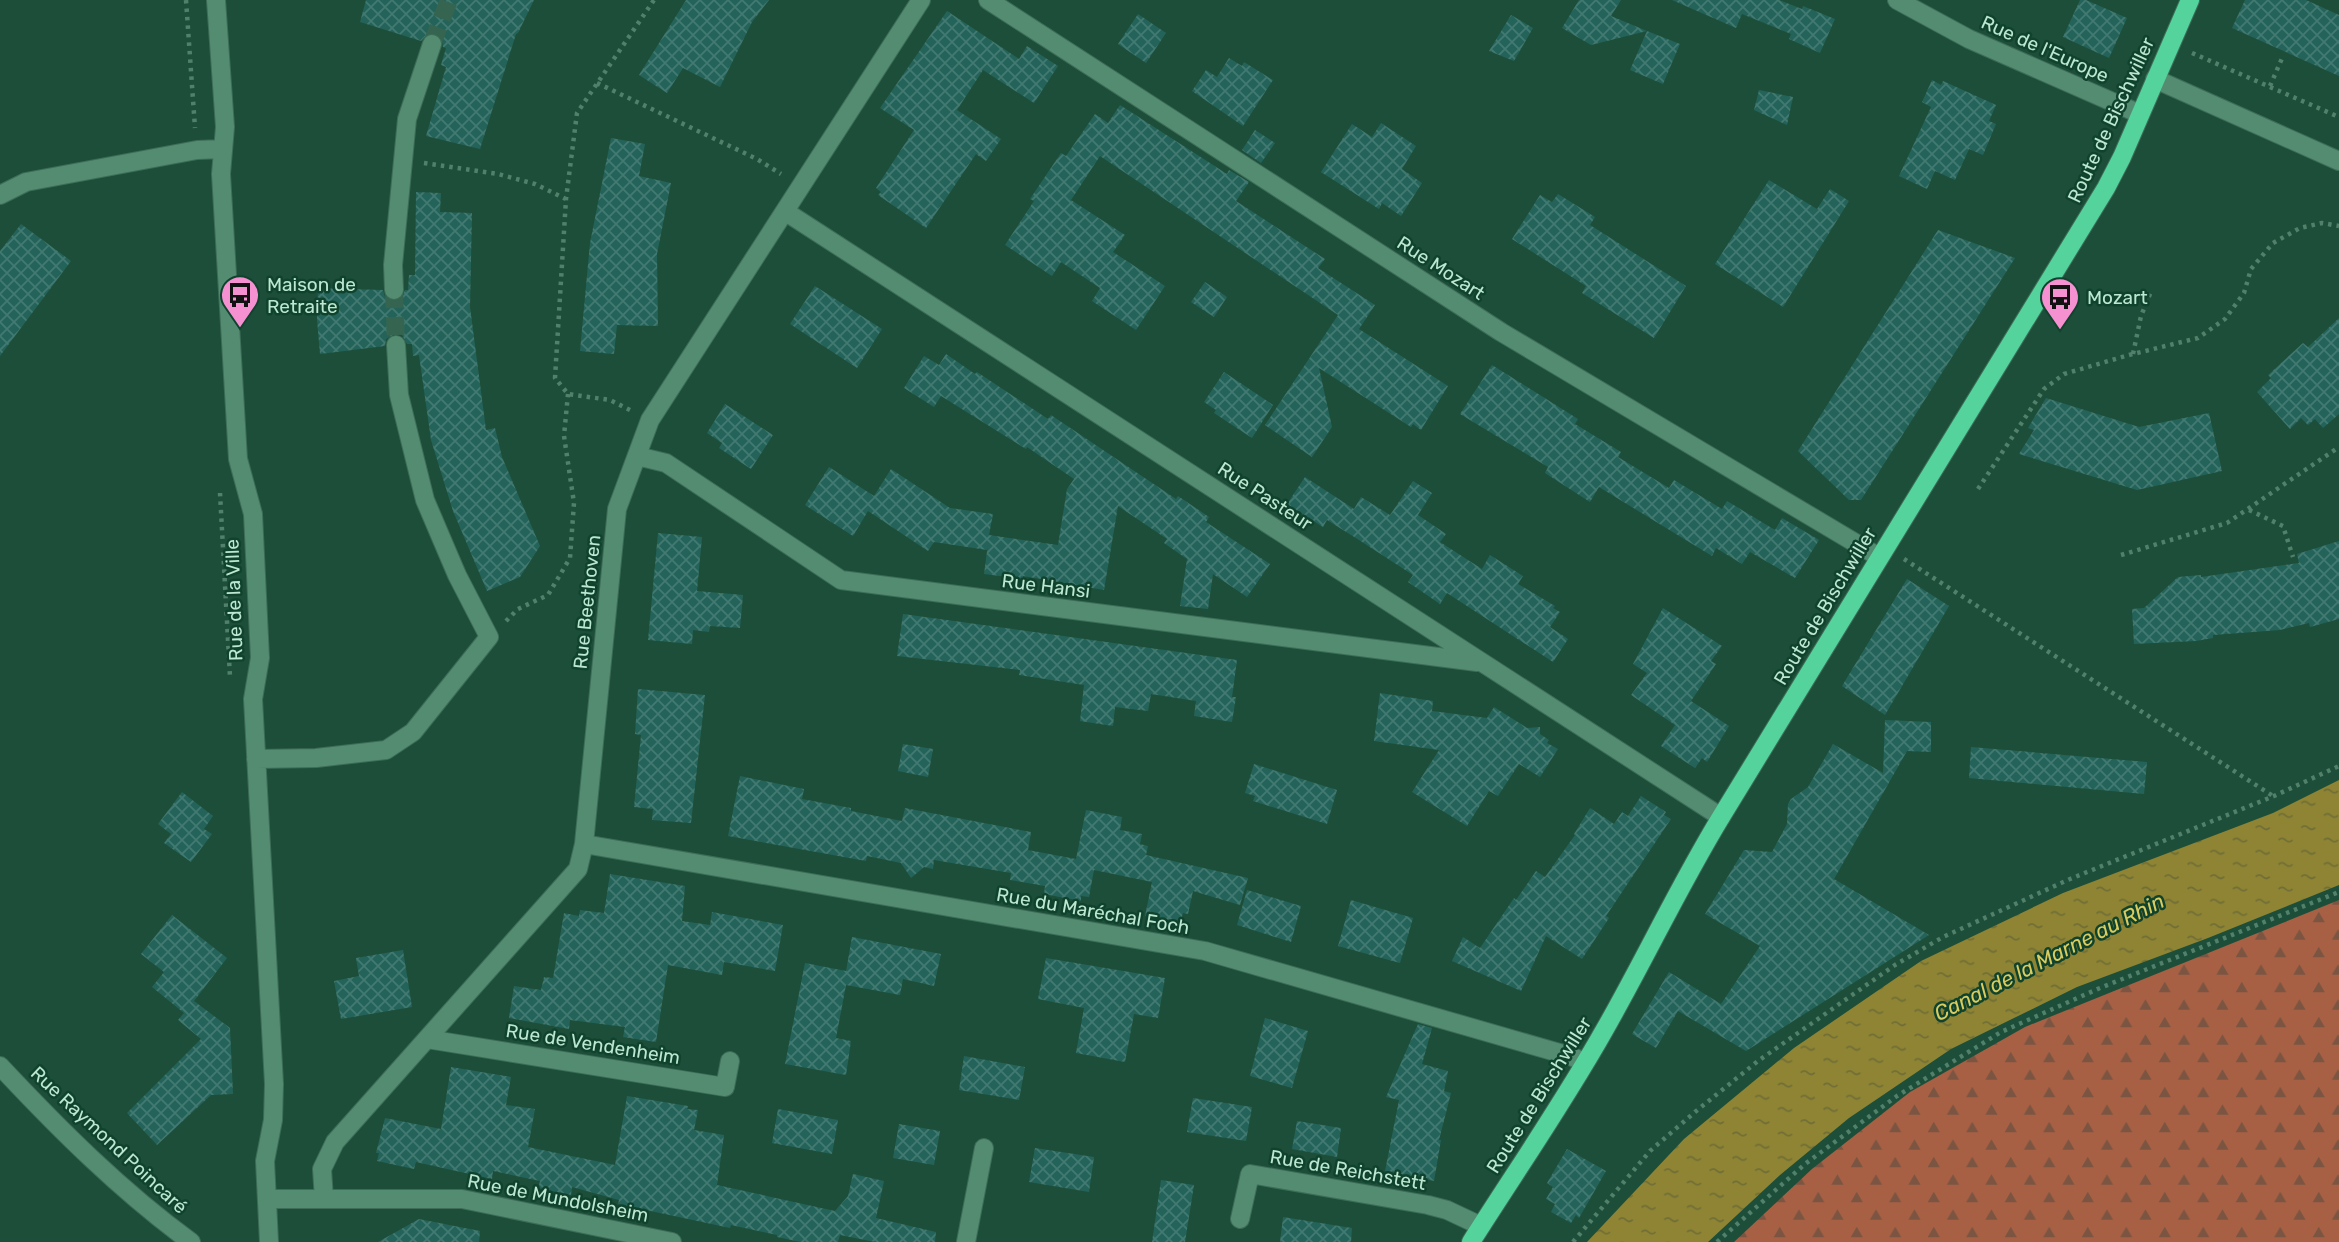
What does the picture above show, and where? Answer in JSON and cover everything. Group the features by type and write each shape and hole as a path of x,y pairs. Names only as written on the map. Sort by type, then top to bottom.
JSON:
{"main road":[{"name":"Route de Bischwiller","path":"1471,1242 1586,1062 1721,817 2111,178 2190,0"}],"street":[{"name":"Rue de la Ville","path":"216,0 225,127 221,174 238,459 253,514 260,658 253,699 274,1084 274,1120 265,1161 270,1242"},
{"name":"Rue Beethoven","path":"324,1199 322,1170 335,1142 578,869 584,844 617,509 650,419 921,0"},
{"name":"Rue Mozart","path":"988,0 1501,332 1882,552"},
{"name":"Rue de l'Europe","path":"1897,0 1969,39 2140,114"},
{"path":"394,290 393,265 407,118 432,44"},
{"path":"2155,79 2339,161"},
{"path":"0,195 26,182 197,150 223,149"},
{"name":"Rue Pasteur","path":"786,212 1721,817"},
{"path":"257,759 316,758 386,750 413,732 489,637 457,575 425,499 399,395 396,345"},
{"name":"Rue Hansi","path":"637,456 666,463 841,580 1484,663"},
{"name":"Rue du Maréchal Foch","path":"584,844 1205,951 1586,1062"},
{"name":"Rue de Vendenheim","path":"428,1039 725,1087 730,1061"},
{"name":"Rue Raymond Poincaré","path":"0,1066 43,1112 147,1210 191,1242"},
{"path":"965,1242 984,1148"},
{"name":"Rue de Reichstett","path":"1240,1220 1250,1174 1429,1205 1447,1210 1481,1226"},
{"name":"Rue de Mundolsheim","path":"267,1199 462,1199 672,1242"}],"path":[{"path":"186,0 197,150"},
{"path":"650,419 610,400 568,394 555,378 566,199 577,113 654,0"},
{"path":"2193,53 2339,117"},
{"path":"2270,86 2283,56"},
{"path":"597,83 757,159 799,186"},
{"path":"402,160 498,174 535,184 566,199"},
{"path":"1978,489 2045,389 2064,374 2198,338 2225,319 2244,293 2251,269 2273,243 2300,228 2322,223 2339,226"},
{"path":"2133,354 2141,316 2152,289"},
{"path":"489,637 518,609 548,596 570,558 574,503 564,436 568,394"},
{"path":"2121,555 2227,523 2338,449"},
{"path":"220,482 231,688"},
{"path":"2248,510 2283,526 2293,556"},
{"path":"1882,552 2274,796"},
{"path":"1573,1242 1650,1151 1695,1112 1758,1060 1895,965 1943,937 2070,879 2274,796 2339,766"},
{"path":"1717,1242 1805,1164 1876,1111 2001,1032 2100,988 2339,892"}],"green space":[{"path":"2339,900 2339,1242 1734,1242 1812,1169 1910,1092 2025,1027"}],"water":[{"name":"Canal de la Marne au Rhin","path":"2339,780 2339,885 2077,987 1951,1049 1849,1118 1780,1175 1708,1242 1587,1242 1684,1139 1794,1048 1921,961 2063,893 2273,813"}],"building":[{"path":"366,0 534,0 516,34 480,149 426,136 446,67 441,65 446,48 443,47 441,37 429,33 421,41 360,22"},
{"path":"686,0 769,0 752,22 720,87 683,68 667,93 639,75"},
{"path":"1579,0 1621,0 1611,16 1647,31 1591,45 1562,28"},
{"path":"1672,0 1779,0 1835,19 1820,53 1789,39 1791,34 1742,14 1736,28"},
{"path":"2080,0 2086,0 2127,18 2109,58 2063,37"},
{"path":"2245,0 2306,0 2339,15 2339,76 2232,28"},
{"path":"947,11 1019,59 1027,46 1058,66 1034,103 983,70 957,110 1001,139 986,161 976,154 926,228 878,195 881,192 876,188 914,130 880,108"},
{"path":"1138,14 1166,33 1146,63 1118,44"},
{"path":"1511,15 1533,28 1514,61 1489,51"},
{"path":"1647,31 1680,44 1663,84 1630,70"},
{"path":"1229,58 1242,66 1244,62 1273,80 1243,126 1192,91 1206,70 1217,77"},
{"path":"1932,80 1941,85 1943,81 1996,105 1989,121 1996,124 1983,155 1969,149 1955,180 1935,171 1927,189 1899,176 1931,107 1922,102"},
{"path":"1759,90 1793,97 1787,125 1754,110"},
{"path":"1120,105 1227,174 1229,170 1249,182 1236,201 1325,259 1318,268 1375,305 1359,329 1448,386 1421,430 1413,424 1411,427 1319,368 1332,427 1312,457 1265,425 1338,315 1100,156 1071,200 1125,235 1113,252 1165,286 1136,330 1092,301 1100,288 1061,262 1052,276 1005,245 1034,201 1030,199 1061,153 1066,156 1095,114 1108,123"},
{"path":"1381,123 1416,146 1402,169 1422,183 1401,216 1382,203 1379,209 1321,172 1352,124 1372,137"},
{"path":"1255,130 1275,143 1261,163 1242,150"},
{"path":"611,138 645,144 639,176 671,183 657,254 658,326 617,325 614,354 580,351 590,243"},
{"path":"1769,180 1817,209 1830,189 1849,201 1783,307 1715,264"},
{"path":"416,192 441,193 440,212 472,213 470,307 486,430 495,428 502,457 540,546 520,577 487,591 453,511 431,440 419,355 413,356 412,344 407,344 402,335 395,334 386,339 385,346 320,354 318,288 383,290 385,297 394,301 401,299 405,290 408,290 409,275 415,275"},
{"path":"1558,194 1595,217 1590,225 1686,286 1654,338 1582,293 1586,286 1512,239 1540,195 1552,202"},
{"path":"21,224 71,261 0,356 0,251"},
{"path":"1938,230 2015,258 1861,500 1849,500 1798,451"},
{"path":"1205,282 1227,297 1214,317 1191,302"},
{"path":"815,286 882,329 857,368 790,324"},
{"path":"2339,318 2339,414 2323,428 2315,419 2308,425 2301,418 2290,429 2257,392 2271,378 2268,375 2303,343 2308,347"},
{"path":"946,354 1048,419 1051,415 1176,499 1178,496 1209,517 1206,522 1270,564 1247,597 1213,574 1208,609 1180,606 1187,559 1164,543 1167,539 1118,506 1104,590 1023,576 1023,579 984,574 988,544 987,550 934,542 928,551 868,511 853,536 805,505 829,467 874,496 891,469 950,508 993,514 989,535 1058,545 1067,489 1074,479 1027,447 1026,449 941,396 934,407 904,388 924,356 939,365"},
{"path":"1492,365 1578,419 1575,424 1621,452 1618,457 1669,488 1674,480 1722,509 1727,501 1775,530 1782,518 1819,540 1795,578 1750,552 1742,564 1716,548 1712,556 1599,487 1590,502 1545,473 1548,467 1460,414"},
{"path":"1224,372 1273,405 1252,438 1214,413 1216,410 1204,402"},
{"path":"2046,398 2139,427 2209,413 2222,471 2137,490 2019,454 2034,430 2028,428"},
{"path":"725,404 773,435 751,469 719,448 722,443 707,433"},
{"path":"1305,477 1354,509 1361,497 1390,515 1413,481 1432,493 1418,515 1446,534 1440,542 1482,569 1490,555 1523,576 1518,584 1555,606 1553,608 1560,612 1550,627 1568,639 1553,662 1447,593 1440,604 1408,582 1413,575 1327,520 1323,527 1287,504"},
{"path":"658,533 702,537 697,591 743,595 740,628 710,626 709,632 693,630 692,644 648,640"},
{"path":"2339,541 2339,619 2310,627 2309,623 2280,630 2213,635 2213,638 2196,641 2134,644 2132,609 2144,608 2178,577 2201,577 2299,563 2297,554"},
{"path":"1907,579 1949,606 1885,715 1842,686"},
{"path":"1663,608 1722,646 1711,661 1716,664 1691,701 1729,726 1707,762 1702,758 1695,768 1661,746 1675,725 1631,695 1647,673 1633,664"},
{"path":"903,614 1237,660 1232,722 1194,716 1196,701 1151,694 1148,711 1115,707 1113,726 1080,721 1084,685 1019,675 1020,670 897,656"},
{"path":"638,689 705,695 691,823 652,820 653,809 634,807 641,735 635,734"},
{"path":"1380,693 1433,701 1432,711 1487,718 1494,707 1527,728 1540,727 1540,734 1549,740 1547,743 1558,749 1540,777 1519,764 1498,796 1489,791 1467,826 1412,792 1439,750 1374,741"},
{"path":"1885,720 1931,722 1931,752 1907,751 1834,879 1929,935 1746,1051 1678,1011 1656,1048 1632,1034 1669,972 1721,1004 1760,946 1705,914 1744,850 1772,852 1787,824 1788,804 1808,787 1833,744 1883,773"},
{"path":"903,744 933,749 928,777 898,771"},
{"path":"1971,747 2147,762 2144,794 1969,778"},
{"path":"1254,764 1337,790 1327,824 1253,801 1255,796 1245,793"},
{"path":"740,776 804,789 802,799 902,821 905,808 1031,832 1028,850 1076,859 1086,810 1122,817 1120,830 1142,834 1140,844 1148,846 1146,855 1248,878 1240,905 1193,891 1188,914 1183,913 1180,923 1145,916 1152,882 1094,870 1089,897 1081,896 1081,901 1044,894 1045,886 1010,880 1011,873 934,860 933,869 924,867 911,878 901,863 867,856 866,861 728,836"},
{"path":"182,792 213,816 204,829 212,834 191,862 164,843 171,834 158,824"},
{"path":"1641,796 1666,812 1664,815 1671,819 1606,916 1609,918 1582,959 1546,936 1521,991 1452,961 1463,937 1480,948 1536,871 1545,877 1575,835 1590,808 1614,824 1622,812 1628,816"},
{"path":"610,874 685,886 682,921 710,925 712,912 783,925 775,971 724,962 722,975 668,965 656,1042 623,1037 625,1027 570,1020 569,1029 509,1018 514,986 541,990 544,977 553,978 564,913 579,916 580,910 604,913"},
{"path":"1247,890 1301,906 1291,942 1237,925"},
{"path":"1351,900 1413,918 1400,963 1338,946"},
{"path":"172,915 227,958 194,1001 230,1028 233,1094 211,1095 157,1145 127,1113 201,1039 178,1020 184,1013 152,987 164,972 141,954"},
{"path":"852,937 941,954 934,986 903,979 900,995 846,985 836,1038 851,1041 846,1075 785,1064 805,963 846,971"},
{"path":"403,950 412,1007 341,1019 334,981 359,976 356,958"},
{"path":"1046,958 1165,978 1158,1018 1134,1014 1125,1062 1076,1053 1084,1008 1038,999"},
{"path":"1265,1018 1308,1031 1292,1088 1250,1076"},
{"path":"1418,1024 1432,1028 1422,1064 1448,1071 1444,1091 1451,1093 1439,1140 1434,1181 1385,1171 1399,1100 1386,1097"},
{"path":"964,1056 1025,1067 1019,1100 959,1090"},
{"path":"451,1067 511,1077 506,1105 535,1109 528,1147 615,1165 627,1096 688,1106 687,1109 698,1110 694,1130 724,1135 717,1185 835,1211 848,1196 853,1174 884,1181 876,1218 936,1232 935,1242 875,1242 840,1235 838,1242 801,1242 731,1225 730,1228 618,1204 619,1200 572,1187 571,1195 538,1188 540,1181 493,1171 492,1179 416,1162 414,1169 377,1161 379,1153 376,1153 385,1118 441,1129"},
{"path":"1193,1098 1252,1107 1246,1141 1187,1132"},
{"path":"778,1109 838,1120 832,1154 772,1143"},
{"path":"1297,1121 1341,1128 1337,1157 1292,1149"},
{"path":"899,1124 940,1131 934,1165 893,1158"},
{"path":"1035,1148 1094,1157 1089,1192 1029,1182"},
{"path":"1567,1149 1606,1171 1579,1218 1576,1215 1571,1223 1551,1212 1555,1204 1546,1199 1553,1187 1547,1183"},
{"path":"1161,1180 1194,1185 1185,1242 1152,1242"},
{"path":"1283,1217 1352,1228 1351,1242 1280,1242"},
{"path":"419,1219 480,1231 479,1242 378,1242"}],"tunnel":[{"path":"432,44 449,0"},
{"path":"394,290 396,345"}],"place":[{"name":"Maison de Retraite","path":"240,329"},
{"name":"Mozart","path":"2060,331"}]}
